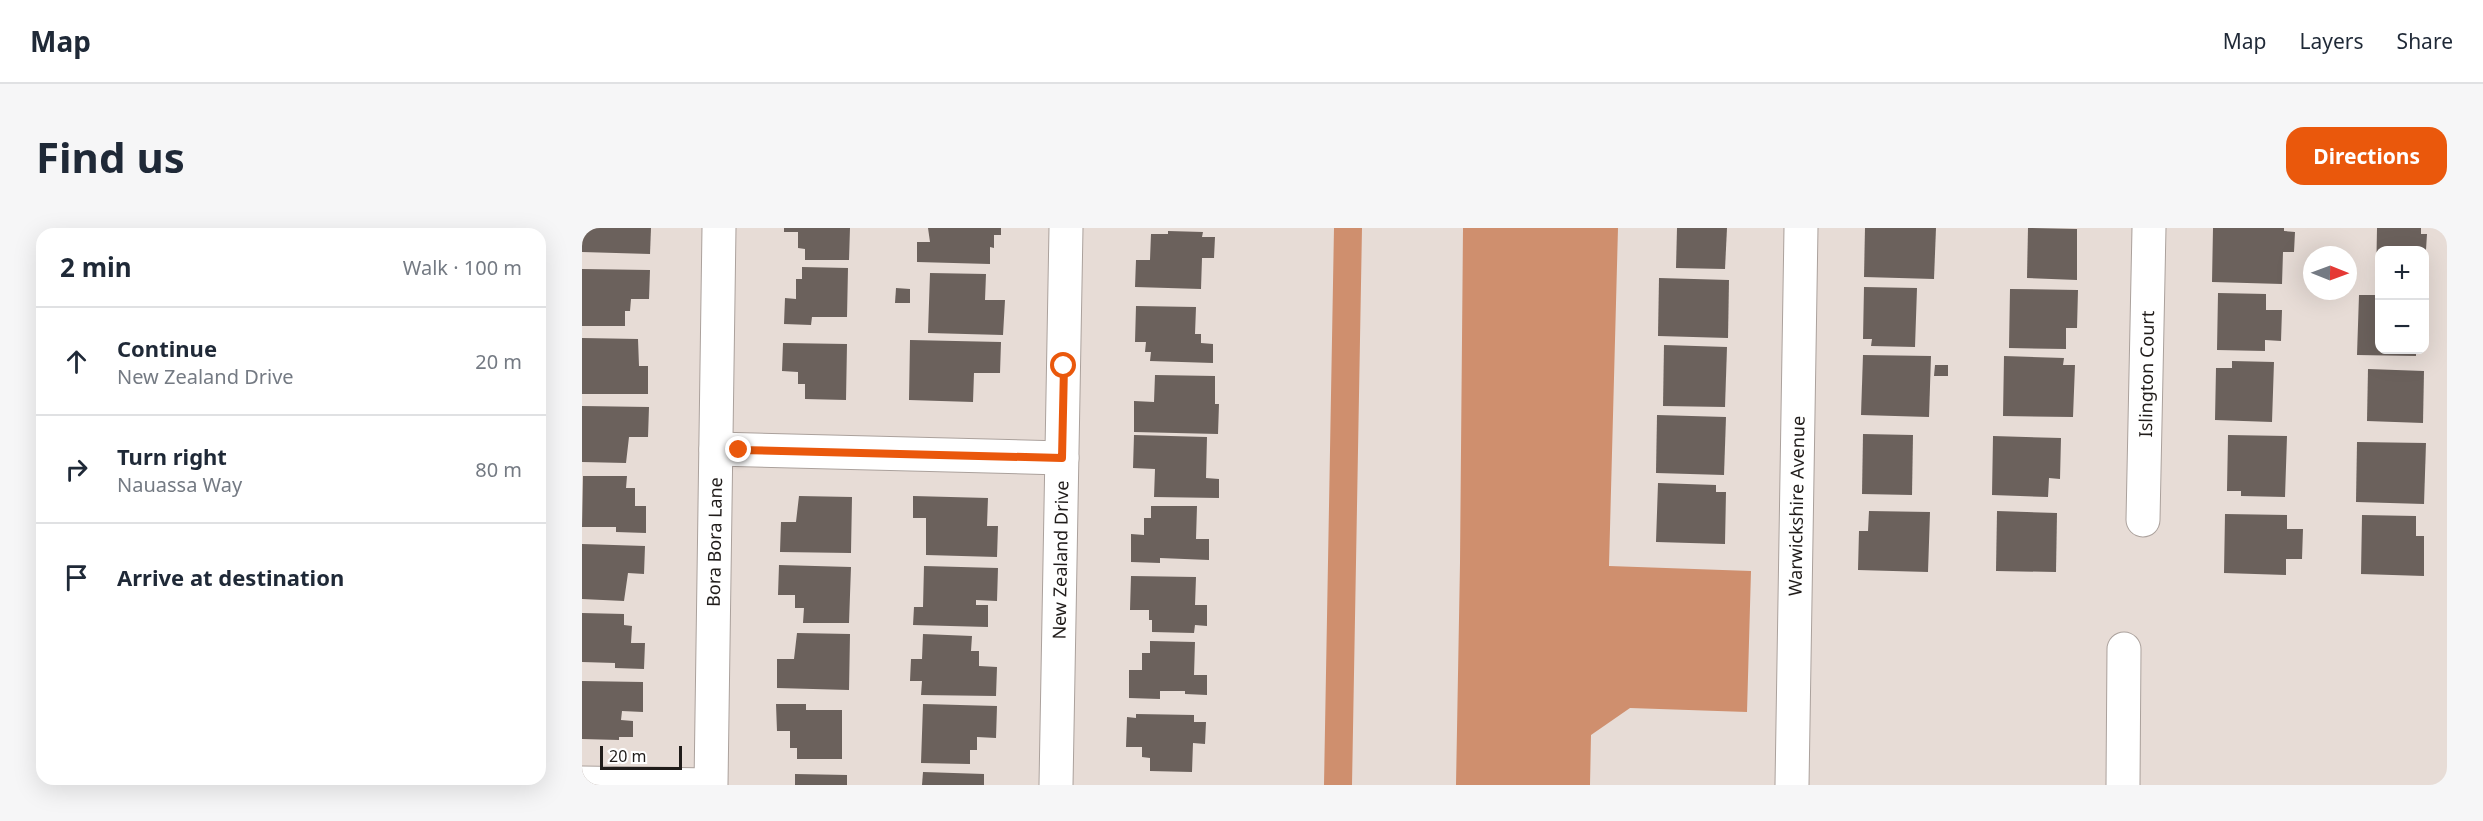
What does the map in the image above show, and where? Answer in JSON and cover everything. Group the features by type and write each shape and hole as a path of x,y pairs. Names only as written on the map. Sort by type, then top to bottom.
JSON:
{"street":[{"name":"Bora Bora Lane","path":"711,785 719,228"},
{"name":"New Zealand Drive","path":"1056,785 1066,228"},
{"name":"Warwickshire Avenue","path":"1792,785 1801,228"},
{"name":"Islington Court","path":"2143,520 2149,228"},
{"path":"716,449 1062,458"},
{"path":"2123,785 2124,649"},
{"path":"582,783 711,785"}],"shaded area":[{"path":"1463,228 1618,228 1609,566 1751,571 1747,712 1630,708 1591,735 1590,785 1456,785"}],"building":[{"path":"582,228 651,228 650,254 582,252"},
{"path":"784,228 850,228 849,260 805,260 805,249 798,248 798,232 784,232"},
{"path":"928,228 1001,228 1001,235 994,235 994,248 990,247 990,264 917,262 917,242 930,242"},
{"path":"1677,228 1727,228 1725,269 1676,268"},
{"path":"1865,228 1936,228 1934,279 1864,277"},
{"path":"2028,228 2077,229 2077,280 2027,278"},
{"path":"2213,228 2284,228 2284,231 2295,232 2294,252 2283,252 2282,284 2212,282"},
{"path":"2377,228 2421,228 2421,234 2427,234 2426,246 2377,246"},
{"path":"1168,231 1203,232 1202,237 1215,237 1214,258 1202,258 1201,289 1135,287 1136,260 1150,260 1151,234 1168,234"},
{"path":"802,267 848,268 847,317 812,317 811,325 784,324 785,298 796,299 796,279 802,279"},
{"path":"582,269 650,270 649,299 631,299 630,311 625,311 625,326 582,326"},
{"path":"930,273 986,274 985,300 1005,300 1003,335 928,333"},
{"path":"1659,278 1729,280 1728,338 1658,336"},
{"path":"1864,287 1917,288 1915,347 1871,346 1872,339 1863,339"},
{"path":"896,288 910,289 910,303 895,303"},
{"path":"2010,289 2078,290 2077,328 2066,328 2066,349 2009,348"},
{"path":"2218,293 2266,294 2266,310 2282,310 2281,341 2265,340 2265,351 2217,350"},
{"path":"2359,295 2375,295 2375,354 2416,354 2416,356 2357,355"},
{"path":"1136,306 1196,307 1195,334 1201,334 1201,343 1213,344 1213,363 1150,361 1151,352 1145,352 1146,342 1135,342"},
{"path":"582,338 638,339 639,366 648,366 648,394 582,394"},
{"path":"910,340 1001,342 1000,373 974,373 973,402 909,400"},
{"path":"783,343 847,344 846,400 805,399 805,384 798,384 798,372 782,371"},
{"path":"1664,345 1727,347 1725,407 1663,406"},
{"path":"1863,355 1931,356 1929,417 1861,415"},
{"path":"2004,356 2064,358 2063,365 2075,365 2073,417 2003,416"},
{"path":"2232,361 2274,362 2272,422 2215,420 2216,368 2232,368"},
{"path":"1935,365 1948,365 1948,376 1934,376"},
{"path":"2368,369 2424,371 2423,423 2367,421"},
{"path":"1155,375 1215,376 1215,404 1219,404 1218,434 1134,432 1134,401 1154,402"},
{"path":"582,406 649,407 648,437 629,437 626,463 582,462"},
{"path":"1657,415 1726,417 1724,475 1656,473"},
{"path":"1863,434 1913,435 1912,495 1862,494"},
{"path":"1134,435 1207,437 1206,478 1219,479 1219,498 1154,497 1155,469 1133,468"},
{"path":"2228,435 2287,436 2285,497 2241,496 2241,491 2227,491"},
{"path":"1993,436 2061,438 2060,479 2049,478 2048,497 1992,495"},
{"path":"2357,442 2426,443 2424,504 2356,502"},
{"path":"583,476 627,476 626,488 635,488 635,506 646,506 646,533 616,532 616,527 582,527"},
{"path":"1658,483 1716,485 1716,492 1726,492 1725,544 1656,542"},
{"path":"799,496 852,497 851,553 780,552 781,522 796,522"},
{"path":"913,496 988,498 987,526 998,526 997,557 926,555 926,518 913,518"},
{"path":"1151,506 1197,506 1196,539 1209,539 1209,560 1160,558 1160,563 1131,562 1131,534 1144,535 1144,518 1151,518"},
{"path":"1869,511 1930,512 1928,572 1858,570 1859,531 1868,531"},
{"path":"1997,511 2057,513 2056,572 1996,571"},
{"path":"2225,514 2287,515 2287,529 2303,529 2302,559 2286,559 2286,575 2224,573"},
{"path":"2362,515 2416,516 2416,536 2424,536 2424,576 2361,574"},
{"path":"582,544 645,546 644,574 628,573 624,601 582,599"},
{"path":"779,565 851,567 849,623 803,623 804,608 795,608 795,595 778,595"},
{"path":"924,566 998,568 997,601 976,600 976,605 988,605 988,627 913,625 914,607 923,607"},
{"path":"1131,576 1196,577 1195,605 1207,605 1207,626 1195,625 1194,633 1152,632 1149,610 1130,610"},
{"path":"582,613 624,614 624,625 632,626 631,643 645,643 644,669 615,668 615,663 582,662"},
{"path":"797,633 850,634 849,690 777,688 777,659 794,659"},
{"path":"923,634 972,636 971,651 979,651 979,666 997,667 996,696 921,695 922,681 910,681 911,659 922,659"},
{"path":"1150,641 1195,642 1194,675 1207,675 1207,695 1185,694 1185,691 1160,691 1160,699 1129,698 1129,670 1142,670 1142,653 1150,653"},
{"path":"582,681 643,682 643,712 622,711 621,720 633,721 633,737 619,737 619,740 582,739"},
{"path":"776,704 806,704 806,710 842,710 842,759 797,759 797,748 790,748 790,731 777,731"},
{"path":"923,704 997,706 996,738 977,737 977,750 970,750 970,764 921,763"},
{"path":"1136,714 1194,715 1194,722 1206,722 1205,744 1193,743 1192,772 1150,771 1150,758 1142,757 1142,747 1126,747 1127,717 1136,718"},
{"path":"923,772 984,774 984,785 922,785"},
{"path":"795,774 847,775 847,785 795,785"}],"waterway":[{"path":"1338,785 1348,228"}],"route":[{"path":"739,450 1062,458 1064,366"}]}
